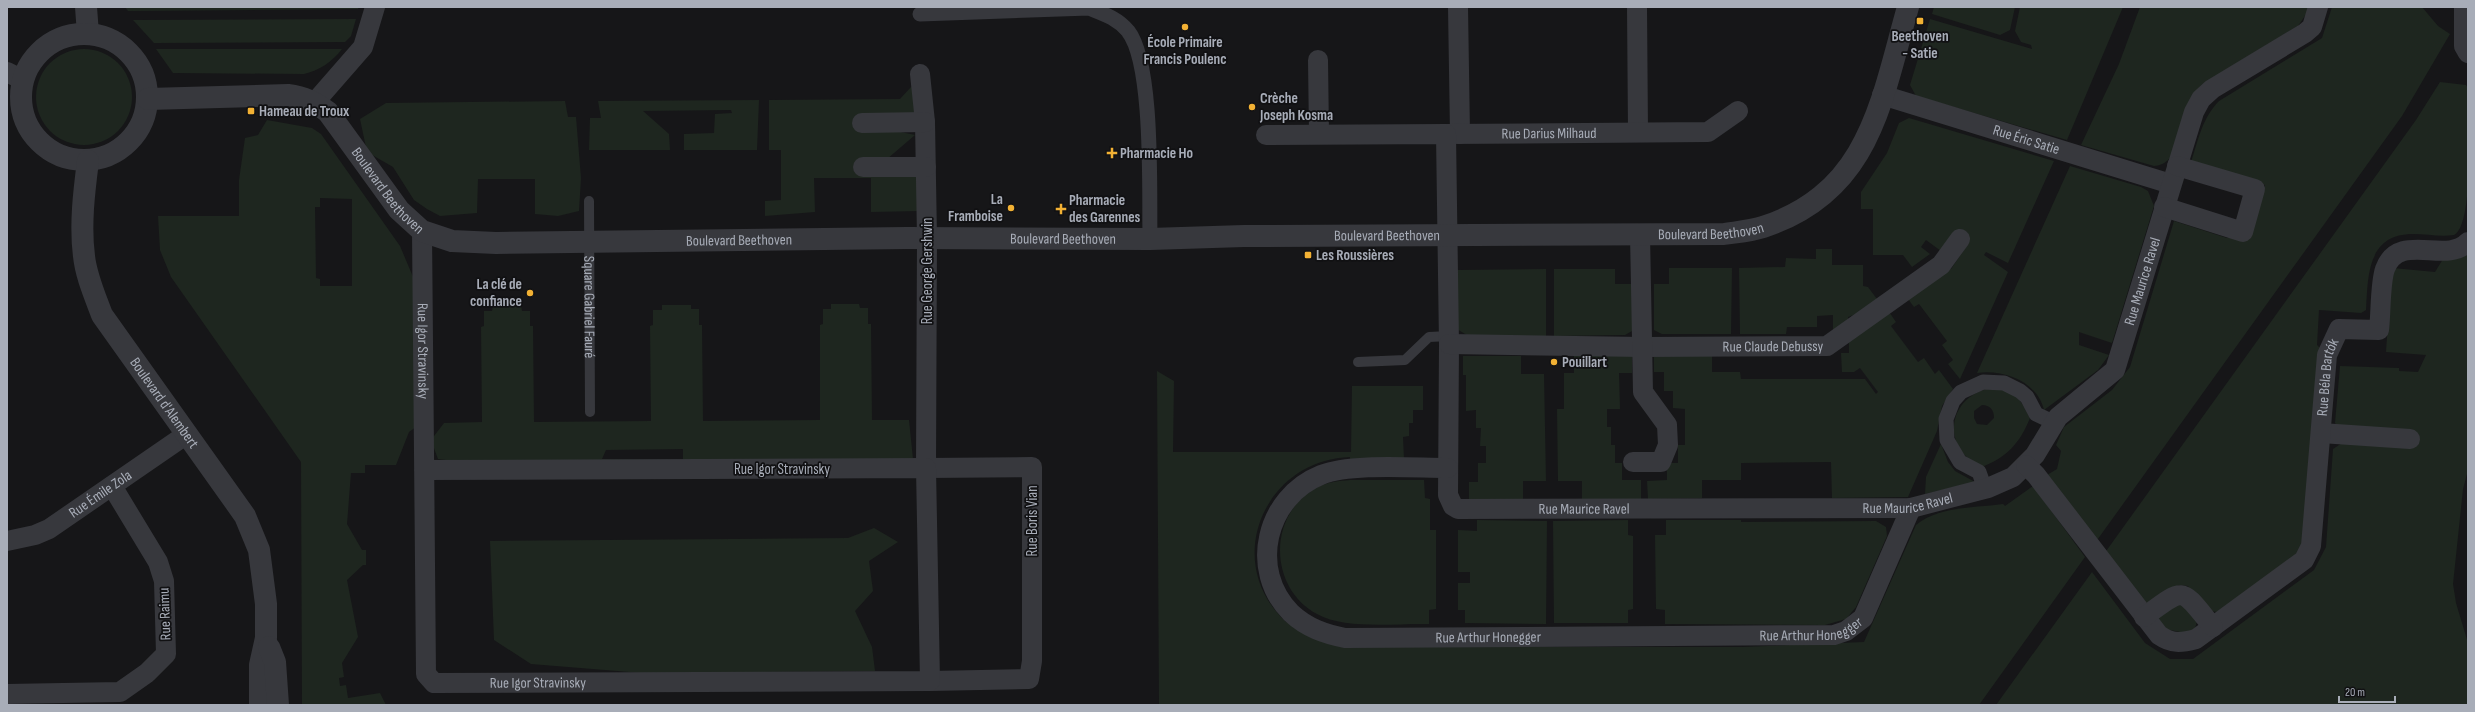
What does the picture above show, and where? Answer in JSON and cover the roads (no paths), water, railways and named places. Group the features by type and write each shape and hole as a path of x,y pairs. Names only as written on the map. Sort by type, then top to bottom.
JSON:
{"street":[{"path":"86,7 88,34"},
{"path":"315,102 363,47 375,7"},
{"path":"1453,134 1458,7"},
{"path":"1637,7 1638,132"},
{"name":"Boulevard Beethoven","path":"148,99 288,95 302,97 315,102 328,112 399,210 422,231 452,241 496,243 927,238 1150,239 1244,236 1724,234 1762,228 1792,216 1817,199 1842,178 1873,127 1908,7"},
{"name":"Rue Maurice Ravel","path":"1453,134 1447,236 1449,340 1448,468 1449,501 1458,509 1911,508 1985,489 2013,477 2036,455 2053,422 2115,370 2171,184 2194,112 2201,99 2212,88 2305,33 2312,26 2318,7"},
{"path":"2464,7 2464,46 2468,53"},
{"path":"920,14 1089,8 1110,16 1121,23 1134,42 1142,67 1146,105 1150,239"},
{"path":"88,34 107,37 124,47 137,62 145,79 148,99 145,117 136,134 123,148 106,157 88,161 67,159 49,151 34,137 24,119 15,76 47,45 66,36 88,34"},
{"path":"1318,60 1319,134"},
{"name":"Rue George Gershwin","path":"920,74 925,122 926,167 926,468"},
{"name":"Rue Éric Satie","path":"1882,95 2171,184"},
{"name":"Rue Darius Milhaud","path":"1266,135 1708,132 1738,110"},
{"path":"862,123 925,122"},
{"name":"Boulevard d'Alembert","path":"88,161 84,200 84,256 92,289 102,315 245,516 259,550 266,604 266,638 260,666 260,705"},
{"path":"2164,208 2243,232 2255,189 2177,166"},
{"path":"863,167 926,167"},
{"name":"Rue Igor Stravinsky","path":"422,231 426,674 434,683 930,681 1029,679"},
{"path":"1633,462 1661,462 1668,445 1667,425 1643,392 1640,234"},
{"name":"Rue Claude Debussy","path":"1449,340 1643,347 1827,346 1941,265 1960,239"},
{"name":"Rue Béla Bartók","path":"2026,466 2036,475 2158,635 2168,642 2182,643 2196,639 2304,560 2311,546 2327,355 2339,329 2379,330 2385,269 2391,259 2402,251 2419,248 2447,252 2462,248 2468,242"},
{"path":"1985,489 1979,472 1960,462 1947,440 1946,419 1954,401 1961,392 1983,382 2004,383 2024,394 2036,414 2053,422"},
{"name":"Rue Béla Bartók","path":"2321,432 2410,439"},
{"name":"Rue Émile Zola","path":"7,541 35,535 49,529 187,434"},
{"path":"926,468 930,681"},
{"name":"Rue Igor Stravinsky","path":"424,470 926,468"},
{"name":"Rue Boris Vian","path":"926,468 1032,468 1032,661 1029,679"},
{"name":"Rue Arthur Honegger","path":"1448,468 1341,469 1313,479 1299,487 1284,500 1273,518 1267,538 1267,560 1271,579 1280,597 1291,612 1313,628 1345,638 1834,635 1846,631 1863,618 1911,508"},
{"name":"Rue Raimu","path":"7,694 120,692 147,673 166,654 164,581 158,562 112,486"},
{"path":"2144,617 2174,595 2182,594 2188,597 2213,627"},
{"name":"Boulevard d'Alembert","path":"266,638 274,662 278,705"}],"lane":[{"name":"Square Gabriel Fauré","path":"589,202 590,412"},
{"path":"1358,362 1404,360 1429,337 1449,340"}],"place":[{"name":"Beethoven - Satie","path":"1920,21"},
{"name":"École Primaire Francis Poulenc","path":"1185,27"},
{"name":"Crèche Joseph Kosma","path":"1252,107"},
{"name":"Hameau de Troux","path":"251,111"},
{"name":"Pharmacie Ho","path":"1112,153"},
{"name":"La Framboise","path":"1011,208"},
{"name":"Pharmacie des Garennes","path":"1061,209"},
{"name":"Les Roussières","path":"1308,255"},
{"name":"La clé de confiance","path":"530,293"},
{"name":"Pouillart","path":"1554,362"}]}
